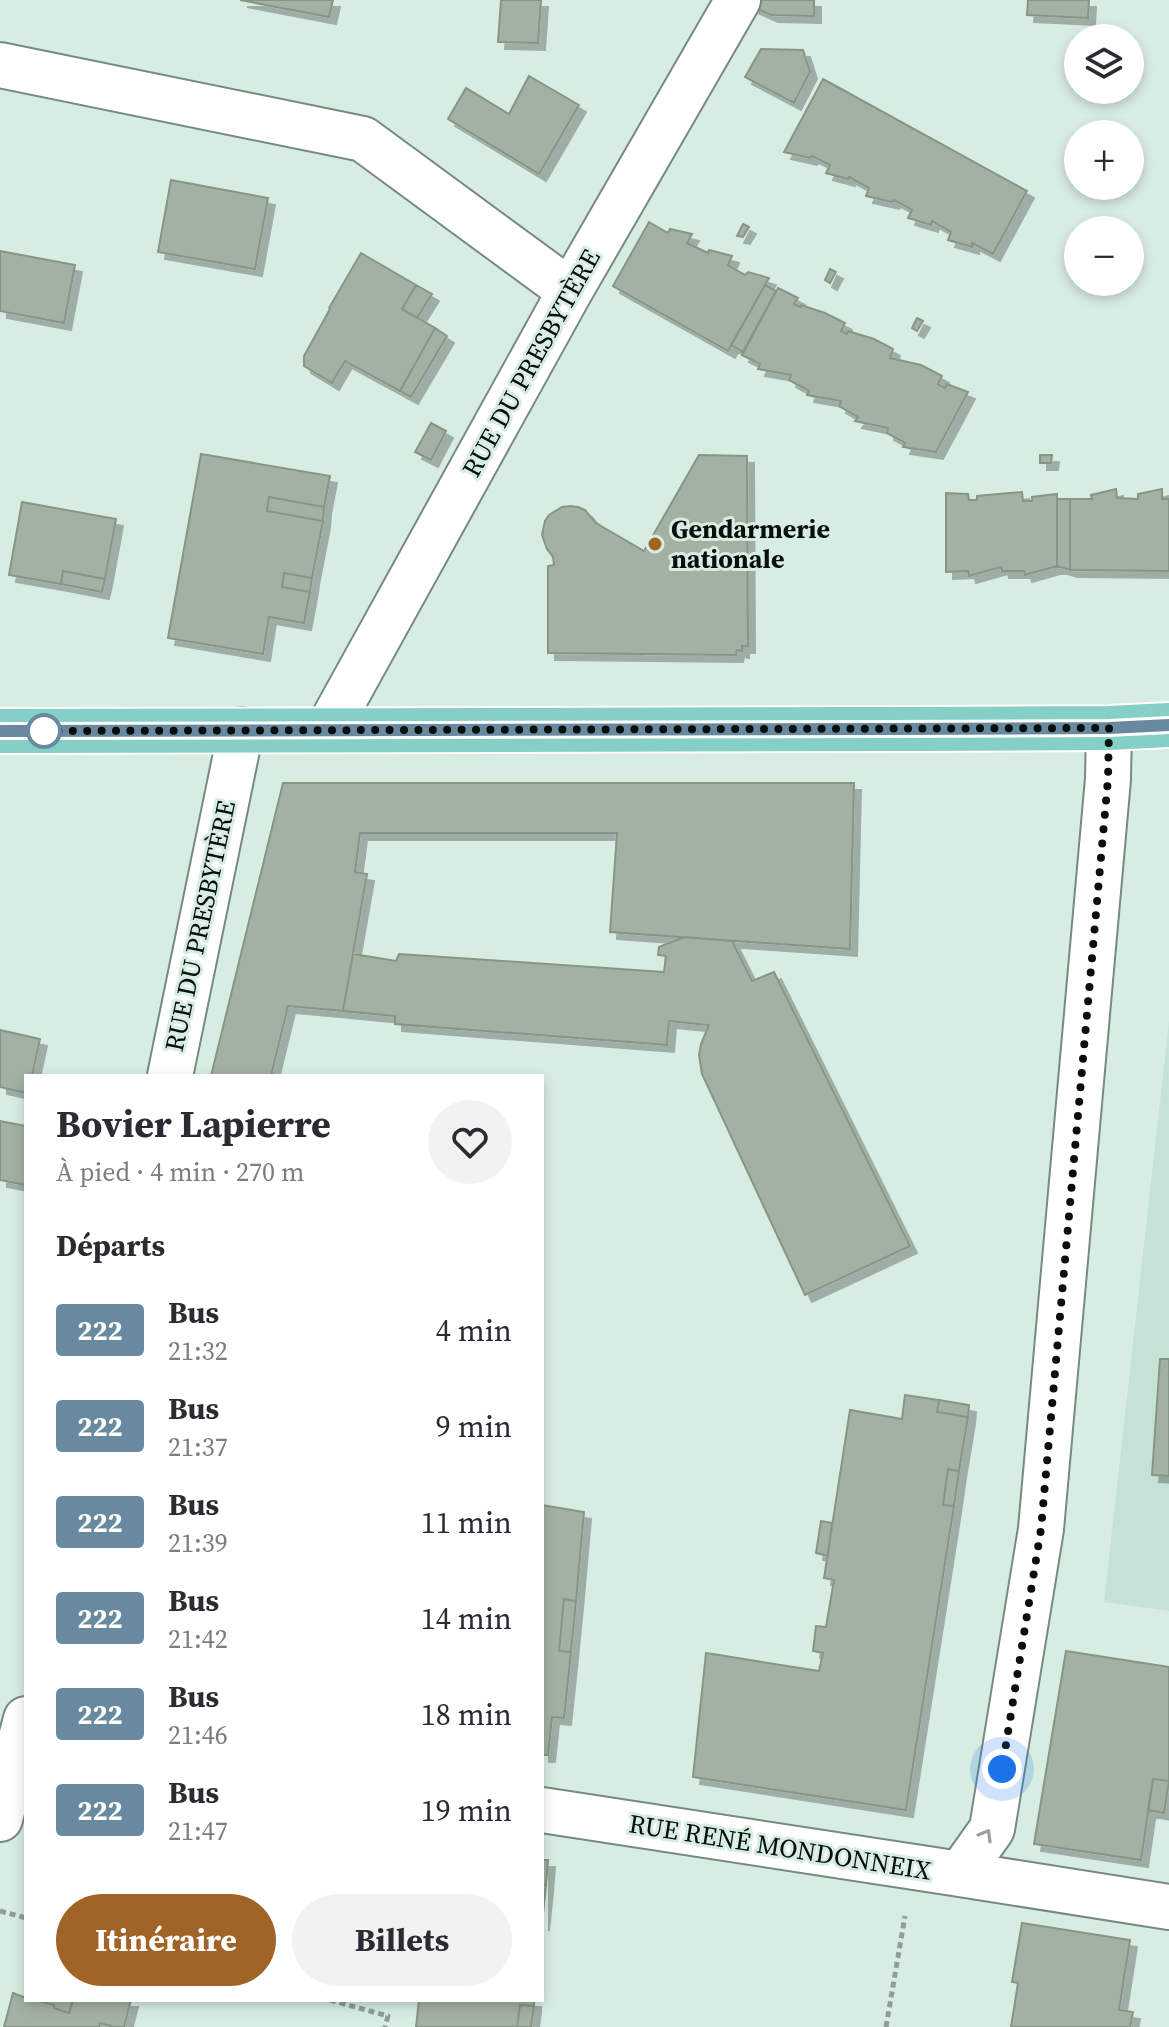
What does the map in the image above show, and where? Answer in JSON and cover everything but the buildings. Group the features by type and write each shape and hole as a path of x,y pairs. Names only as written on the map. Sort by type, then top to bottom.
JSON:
{"main road":[{"path":"0,731 1109,728 1169,725"}],"street":[{"name":"RUE DU PRESBYTÈRE","path":"328,729 570,291 738,0"},
{"path":"0,65 363,139 570,291"},
{"name":"RUE RENÉ MONDONNEIX","path":"544,1810 960,1874 992,1829 1041,1529 1108,779 1109,728"},
{"name":"RUE DU PRESBYTÈRE","path":"170,1074 241,730"},
{"path":"0,1819 24,1730"},
{"path":"960,1874 1169,1907"}],"path":[{"path":"886,2027 913,1867"},
{"path":"0,1911 24,1917"},
{"path":"337,2002 388,2016 385,2027"}],"shaded area":[{"path":"1169,1021 1169,1611 1104,1602"}],"bus line":[{"name":"222","path":"0,731 1109,728 1169,725"}],"place":[{"name":"Gendarmerie nationale","path":"655,544"}],"route":[{"path":"44,731 1109,728 1108,779 1041,1529 1002,1769"}]}
